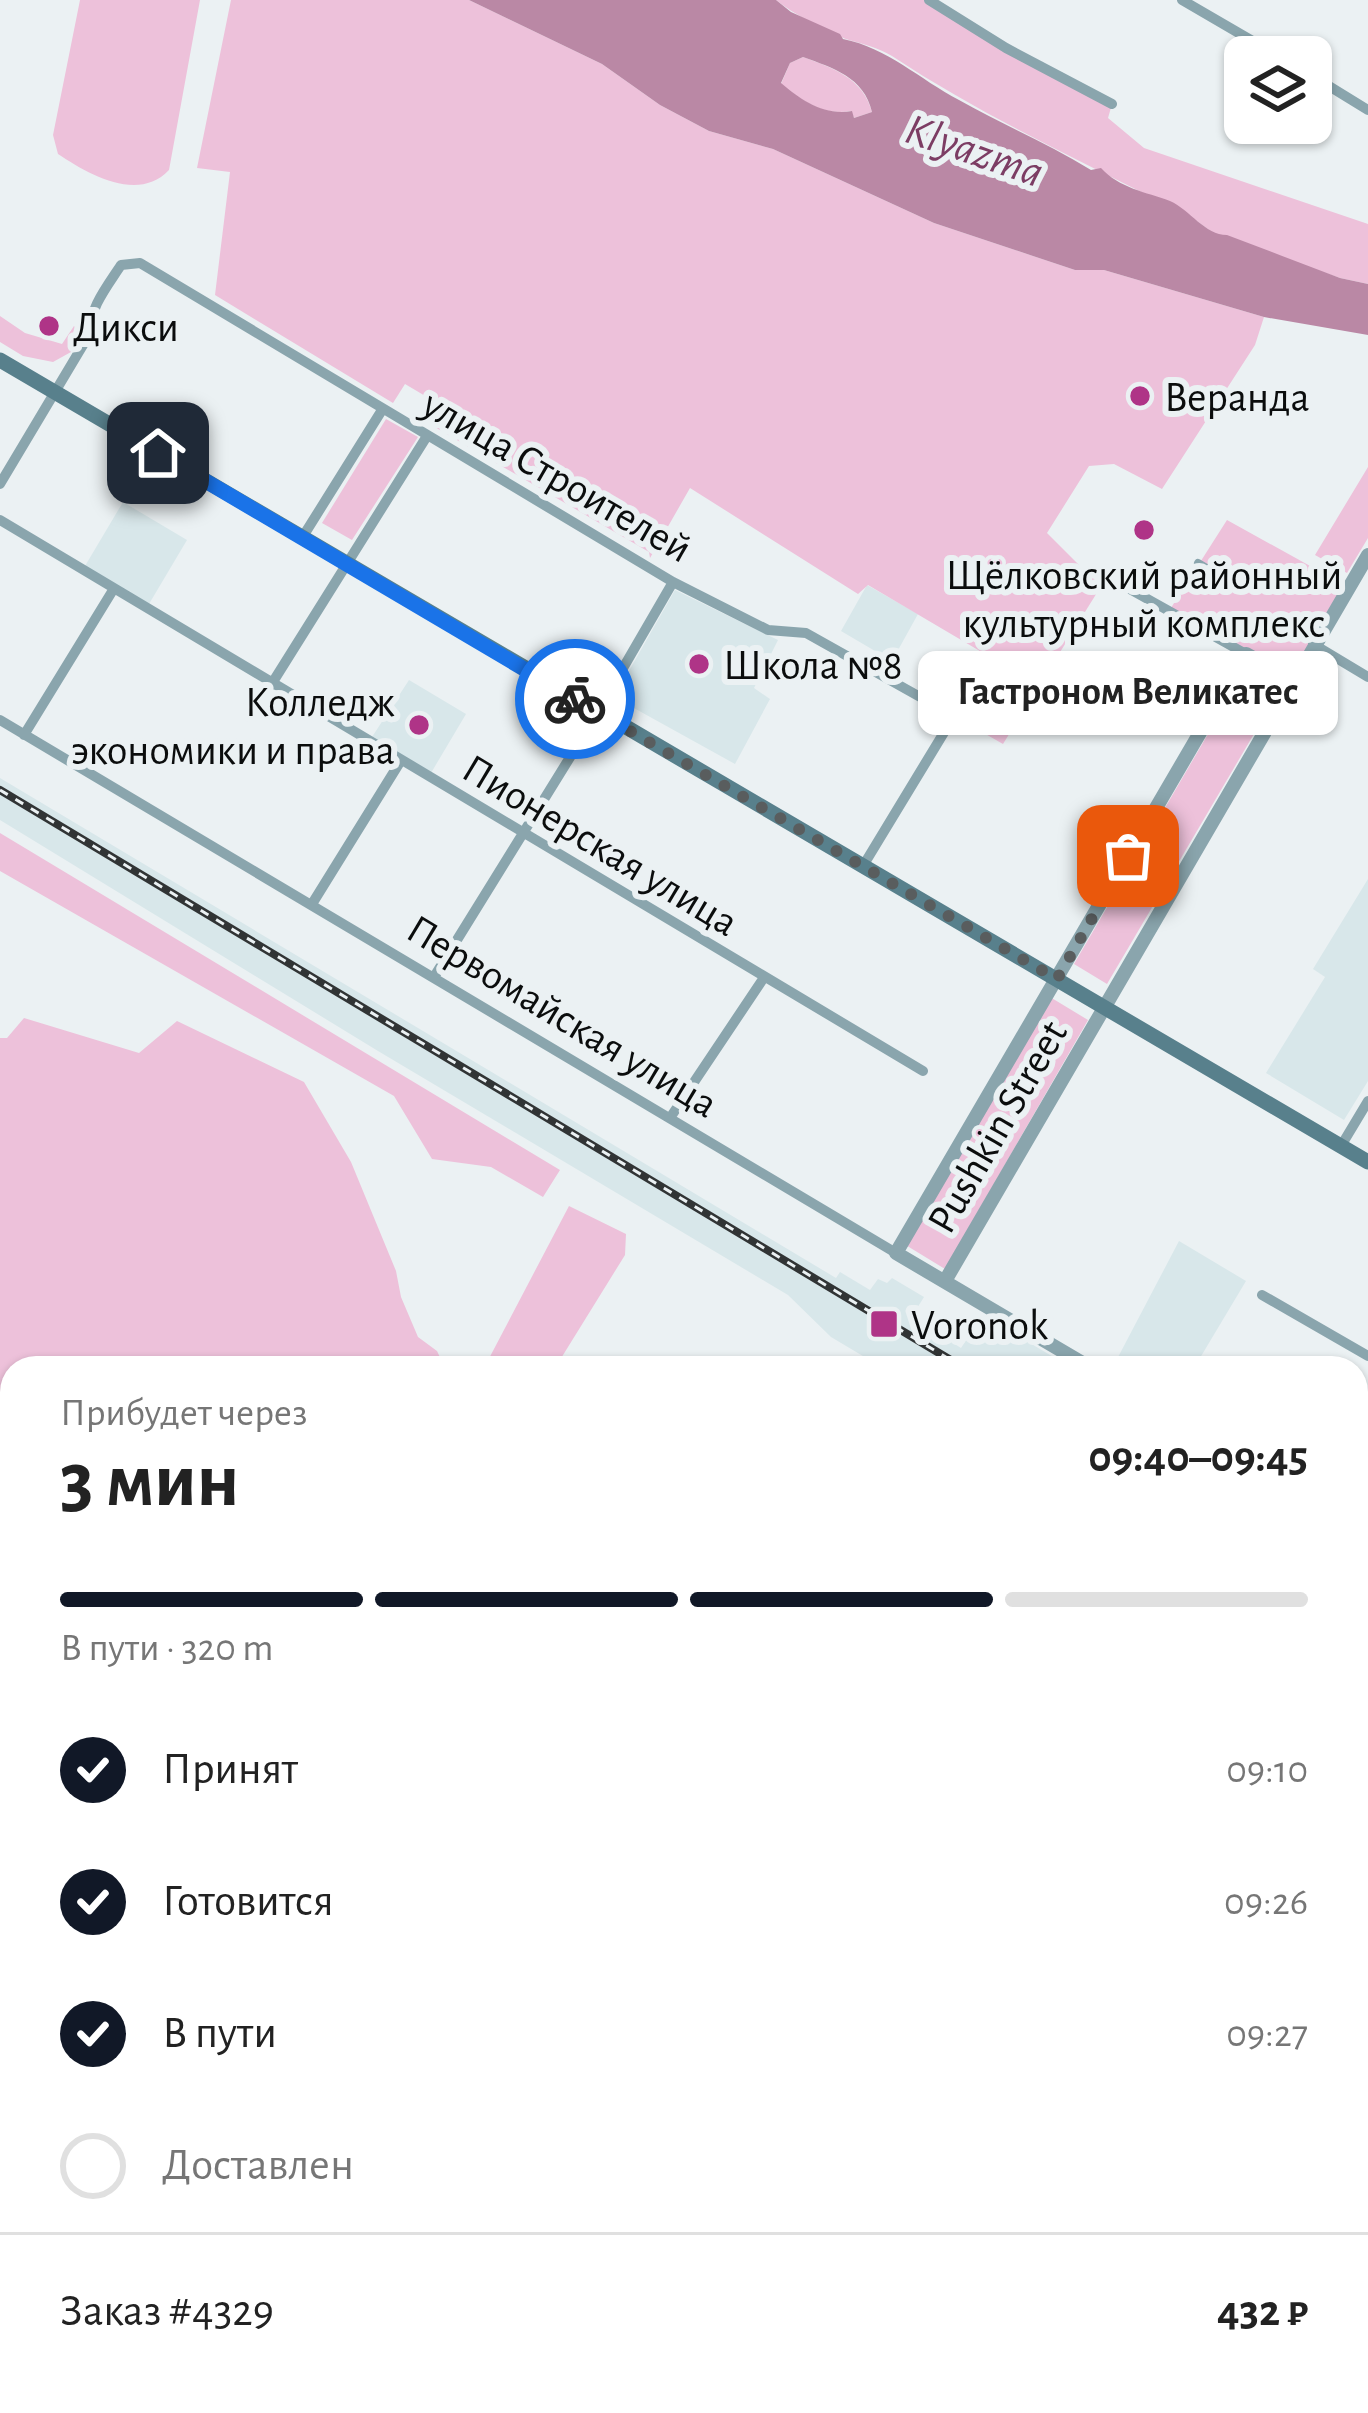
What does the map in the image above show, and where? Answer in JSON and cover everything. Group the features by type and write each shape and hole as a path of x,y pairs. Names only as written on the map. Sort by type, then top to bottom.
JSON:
{"main road":[{"path":"0,360 1368,1162"}],"street":[{"path":"929,0 1006,48 1112,104"},
{"path":"1182,0 1244,36"},
{"path":"1332,88 1368,110"},
{"name":"улица Строителей","path":"54,392 88,334 89,314 114,275 121,265 140,263 673,581 768,630 806,633 954,716 863,866"},
{"path":"0,484 54,392"},
{"path":"302,538 382,410"},
{"path":"271,685 427,436"},
{"name":"Пионерская улица","path":"0,520 923,1071"},
{"name":"Pushkin Street","path":"945,1281 1368,555"},
{"path":"1198,562 1228,581"},
{"path":"434,976 673,581"},
{"path":"1126,587 1246,654 1290,686"},
{"path":"24,735 113,590"},
{"path":"1313,644 1368,677"},
{"name":"Pushkin Street","path":"896,1253 1246,654"},
{"name":"Первомайская улица","path":"0,720 1071,1356"},
{"path":"313,904 400,762"},
{"path":"670,1118 763,979"},
{"path":"1341,1146 1368,1102"},
{"path":"1262,1295 1366,1356"}],"shaded area":[{"path":"80,0 200,0 169,170 157,180 128,185 113,182 58,154 53,135"},
{"path":"231,0 469,0 602,64 660,105 709,131 773,149 934,223 1075,270 1104,270 1264,317 1255,345 1162,489 1114,464 1089,466 1047,533 1103,583 1003,744 954,716 990,657 868,585 858,594 690,488 650,558 649,552 421,419 432,400 405,384 393,403 215,295 230,172 197,168"},
{"path":"776,0 929,0 1112,104 1108,118 1144,148 1368,224 1368,284 1216,235 1169,201 1159,201 1057,149 887,53 832,33"},
{"path":"803,57 854,83 872,112 854,118 851,111 822,109 781,84 790,63"},
{"path":"0,316 25,333 62,344 74,326 84,332 71,352 53,362 23,356 0,342"},
{"path":"386,419 418,437 352,540 322,523"},
{"path":"1368,467 1368,538 1347,573 1315,555"},
{"path":"123,502 187,540 149,604 85,566"},
{"path":"1227,520 1348,587 1293,680 1169,611"},
{"path":"867,585 918,614 892,661 841,631"},
{"name":"Школа №8","path":"675,590 778,640 754,688 770,699 735,764 614,697"},
{"path":"1243,674 1278,693 1107,984 1074,964"},
{"name":"Колледж экономики и права","path":"409,680 466,714 431,773 372,737"},
{"path":"0,778 836,1278 840,1272 870,1290 878,1279 887,1283 892,1278 924,1297 914,1313 955,1338 953,1343 961,1348 983,1315 1052,1356 863,1356 831,1337 788,1295 0,820"},
{"path":"0,833 560,1170 543,1197 491,1167 432,1159 394,1096 0,871"},
{"path":"1368,879 1368,1081 1344,1120 1266,1073 1325,977 1313,969"},
{"path":"1050,997 1088,1020 945,1269 904,1244"},
{"path":"24,1018 139,1053 177,1021 304,1082 351,1162 418,1337 439,1356 0,1356 0,1038 7,1038"},
{"path":"569,1206 626,1234 625,1255 562,1356 490,1356"},
{"path":"1179,1241 1246,1281 1201,1356 1119,1356"}],"water":[{"name":"Klyazma","path":"469,0 776,0 1091,170 1101,168 1124,185 1170,201 1212,231 1368,284 1368,335 1264,317 1104,270 1075,270 934,223 773,149 709,131 660,105 602,64","holes":["803,57 855,82 872,112 854,118 852,111 823,109 781,83 790,63"]}],"railway":[{"path":"0,790 944,1356"}],"way so far":[{"path":"575,699 1057,979 1128,856"}],"place":[{"name":"Дикси","path":"49,326"},
{"name":"Веранда","path":"1140,396"},
{"name":"Щёлковский районный культурный комплекс","path":"1144,530"},
{"name":"Школа №8","path":"699,664"},
{"name":"Колледж экономики и права","path":"419,725"},
{"name":"Гастроном Великатес","path":"1128,856"},
{"name":"Voronok","path":"884,1324"}],"route":[{"path":"158,453 575,699"}]}
